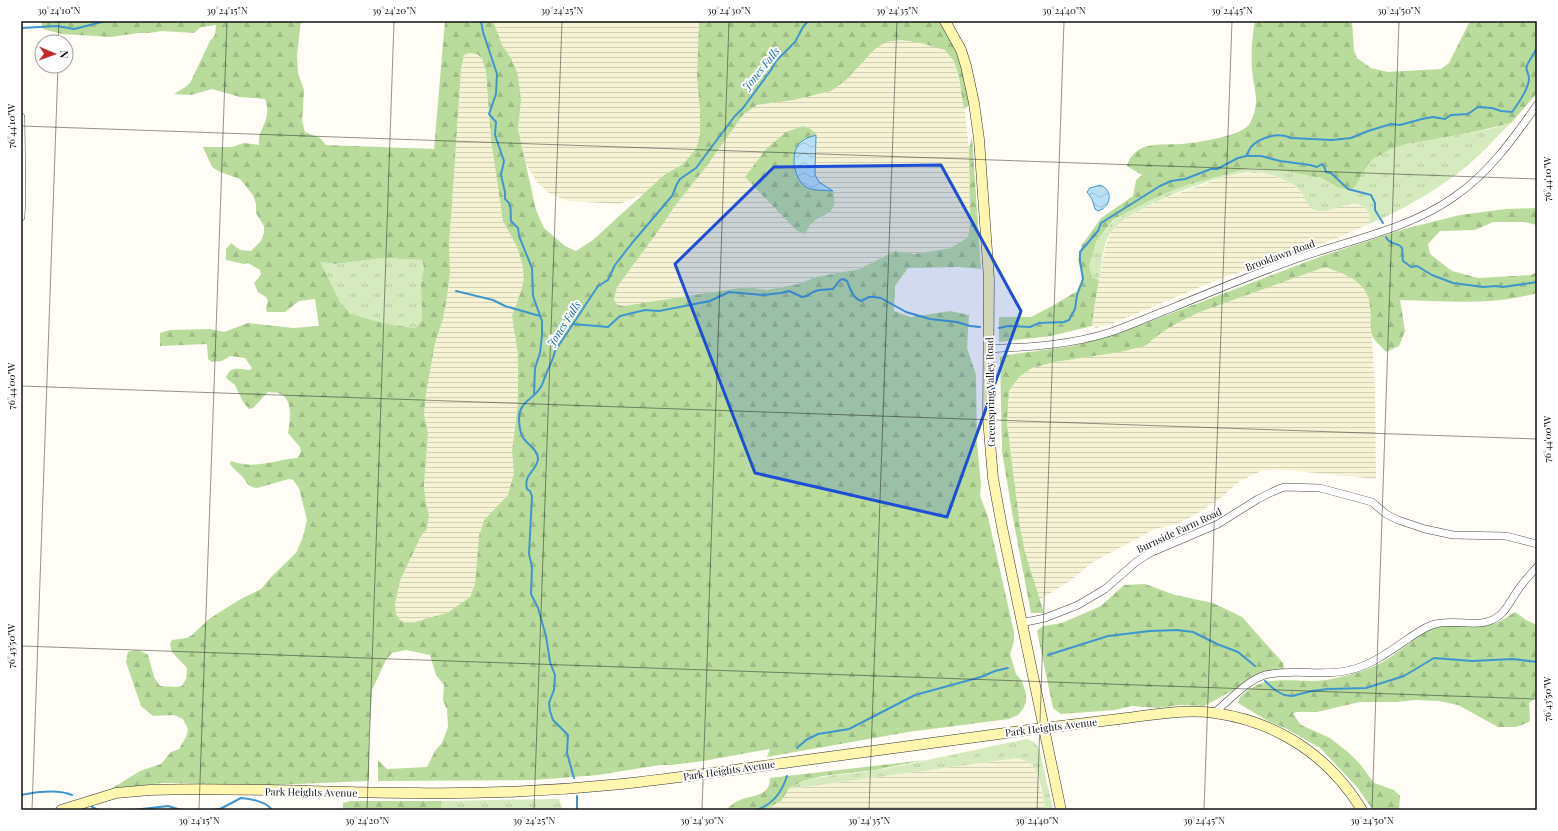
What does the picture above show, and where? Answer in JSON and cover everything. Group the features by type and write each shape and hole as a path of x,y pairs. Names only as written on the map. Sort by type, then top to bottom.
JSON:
{"main road":[{"name":"Greenspring Valley Road","path":"945,21 958,44 966,66 974,103 979,139 989,272 988,418 993,478 1021,623 1061,810"},
{"name":"Park Heights Avenue","path":"61,810 116,793 150,790 418,794 516,791 622,784 1043,728 1184,711 1214,713 1241,718 1261,724 1291,739 1320,759 1341,780 1351,792 1362,810"}],"street":[{"name":"Brooklawn Road","path":"988,349 1060,344 1111,332 1296,259 1410,221 1436,208 1472,183 1488,168 1509,144 1537,105"},
{"path":"21,117 21,217"},
{"name":"Burnside Farm Road","path":"1021,623 1045,618 1078,605 1105,589 1136,562 1150,553 1218,524 1265,495 1284,487 1320,488 1372,502 1386,514 1398,520 1425,529 1453,535 1506,536 1537,544"},
{"path":"1214,713 1242,689 1265,675 1338,672 1351,670 1378,658 1421,630 1434,624 1444,622 1483,624 1492,620 1506,609 1523,582 1537,567"}],"highlighted area":[{"path":"941,165 1021,311 947,517 755,473 675,264 774,167"}],"shaded area":[{"path":"493,21 699,21 697,78 700,112 700,135 696,149 683,164 664,175 643,194 620,204 567,201 549,193 537,182 526,164 518,129 521,101 511,58 502,45"},
{"path":"901,40 945,49 954,61 963,97 969,149 970,225 968,237 951,248 914,254 895,251 860,269 816,277 798,284 767,290 746,287 646,304 624,306 618,305 614,300 617,287 743,115 757,105 794,100 831,91 846,80 875,49 886,42","holes":["816,134 815,175 819,182 833,191 829,214 813,221 807,226"]},
{"path":"470,53 477,54 482,58 486,72 491,140 503,221 517,247 522,263 524,278 512,316 518,355 518,402 512,451 514,473 508,495 484,520 479,536 475,584 470,597 448,613 406,623 400,620 396,614 395,604 400,581 421,536 427,529 429,514 424,486 428,434 424,414 426,393 435,343 443,319 447,297 450,272 449,244 461,69 464,55"},
{"path":"1254,172 1267,174 1286,180 1300,191 1310,206 1322,211 1349,204 1362,206 1368,211 1371,218 1369,224 1335,239 1222,278 1111,324 1096,328 1092,326 1105,248 1111,232 1123,219 1157,201 1224,177"},
{"path":"1325,267 1342,273 1360,283 1367,294 1370,303 1375,390 1376,479 1276,469 1261,471 1240,481 1219,499 1195,515 1177,524 1155,529 1093,562 1070,581 1039,600 1025,552 1020,527 1007,423 1009,391 1019,377 1032,368 1055,362 1120,352 1145,346 1161,333 1200,312"},
{"path":"1018,758 1026,760 1036,771 1046,810 765,810 781,801 790,787 797,788"}],"green space":[{"path":"41,21 301,21 297,55 298,73 304,90 302,121 305,132 320,138 326,145 434,149 445,21 493,21 502,45 511,58 518,75 521,101 518,129 536,210 544,228 565,246 576,251 593,240 664,175 683,164 696,149 700,135 700,112 697,78 699,21 940,21 953,43 963,72 970,105 964,109 959,78 954,61 945,50 921,43 901,40 886,42 875,49 846,80 831,91 794,100 757,105 743,115 706,167 675,206 617,287 614,300 618,305 624,306 746,287 767,290 798,284 816,277 860,269 895,251 914,254 951,248 968,237 970,225 969,149 972,137 981,269 959,267 908,268 895,286 894,311 911,317 950,311 969,315 967,348 976,375 977,443 981,484 980,496 988,517 1014,632 1014,641 1010,654 1016,674 1022,681 1026,694 1026,702 1023,709 1018,715 1009,719 908,732 767,757 770,749 703,761 660,765 598,775 534,780 378,781 378,760 387,769 427,767 435,751 442,743 448,727 447,710 443,700 444,685 436,675 430,655 406,650 392,653 386,660 372,690 369,738 369,781 272,785 162,783 111,789 140,771 161,764 171,752 179,749 186,737 188,729 183,719 174,715 153,716 141,706 126,662 128,652 138,650 148,655 154,677 160,686 182,686 186,679 187,668 172,652 170,644 172,640 187,638 209,619 239,600 261,589 296,553 303,537 307,520 299,488 293,480 289,479 257,488 251,487 230,464 231,461 240,464 257,465 298,457 301,450 300,447 288,433 290,410 287,399 278,393 268,392 253,408 249,409 243,402 235,385 226,378 233,369 250,370 252,368 245,358 230,356 222,361 212,362 208,359 207,344 160,346 160,333 170,330 210,329 224,332 248,323 293,328 319,326 315,299 299,301 285,312 267,312 266,309 268,301 266,297 258,292 254,283 261,275 260,270 248,263 244,264 226,260 226,249 231,243 240,250 251,251 261,241 264,233 264,226 256,213 256,204 253,195 240,179 220,172 212,167 203,147 232,147 244,143 259,145 260,134 266,119 267,107 265,99 240,97 212,89 191,95 174,94 190,83 210,41 215,35 216,25 201,27 194,33 162,31 111,37 62,34 43,29","holes":["470,53 477,54 482,58 486,72 491,140 503,221 517,247 522,263 524,278 512,316 518,355 518,402 512,451 514,473 508,495 484,520 479,536 475,584 470,597 447,613 406,623 400,620 396,614 395,604 400,581 421,536 427,529 429,514 424,486 428,433 424,414 435,343 443,319 450,272 449,244 461,69 464,55","383,258 422,260 424,268 421,284 422,320 415,328 387,324 351,314 340,302 320,262 336,264"]},
{"path":"1255,21 1352,21 1354,51 1357,58 1371,68 1388,72 1441,69 1449,63 1470,21 1537,21 1537,93 1511,123 1478,131 1407,144 1391,149 1373,159 1368,164 1354,188 1345,189 1337,187 1322,178 1278,170 1249,168 1184,186 1157,197 1113,220 1096,242 1089,266 1092,277 1099,280 1092,326 1051,336 999,342 999,317 1031,317 1077,291 1083,278 1078,260 1082,245 1101,218 1133,196 1136,180 1142,175 1127,166 1134,153 1146,146 1151,145 1188,143 1219,138 1239,132 1246,128 1250,123 1256,102 1252,70 1252,39"},
{"path":"1511,123 1475,159 1446,182 1408,205 1369,224 1370,218 1368,212 1365,208 1359,205 1347,205 1327,211 1315,210 1312,209 1306,202 1300,191 1289,182 1281,178 1259,172 1220,178 1178,192 1138,211 1122,221 1112,231 1106,242 1099,280 1092,277 1089,266 1096,242 1114,220 1157,197 1184,186 1249,168 1278,170 1323,178 1337,187 1353,188 1372,160 1394,148 1436,138 1480,131"},
{"path":"803,126 811,129 816,134 801,141 807,188 833,191 834,201 833,208 813,222 806,234 797,231 745,177 766,149 786,132"},
{"path":"1537,208 1537,225 1524,222 1493,222 1475,230 1440,231 1428,244 1430,254 1452,271 1478,278 1531,275 1537,272 1537,293 1504,300 1469,302 1400,300 1405,331 1399,346 1386,352 1376,342 1372,335 1369,298 1361,285 1348,276 1325,267 1200,312 1161,333 1145,346 1120,352 1055,362 1032,368 1019,377 1009,391 1007,423 1020,527 1025,552 1044,613 1031,613 1002,451 1000,357 1073,346 1138,326 1322,256 1404,229 1460,215 1506,209"},
{"path":"383,258 422,260 424,268 421,284 422,320 415,328 387,324 351,314 340,302 319,262 336,264"},
{"path":"1145,584 1175,595 1213,603 1242,617 1283,663 1284,670 1251,677 1239,687 1204,706 1180,705 1158,708 1131,706 1115,710 1061,714 1053,708 1037,631 1043,626 1062,623 1101,606 1124,585"},
{"path":"1515,612 1526,620 1537,625 1537,697 1529,703 1529,722 1516,727 1498,727 1458,705 1439,701 1415,700 1397,702 1360,702 1317,712 1296,712 1293,714 1301,725 1330,738 1349,753 1360,764 1374,783 1394,790 1400,796 1399,810 1373,810 1357,787 1320,748 1287,729 1268,721 1238,703 1242,695 1247,691 1266,682 1285,680 1316,681 1351,674 1382,662 1429,630 1451,623 1477,625 1492,624"},
{"path":"1027,739 1034,742 1039,748 1053,810 1046,810 1035,768 1029,762 1018,758 797,788 790,787 822,777 877,770"},
{"path":"925,760 875,770 823,776 804,781 790,787 781,801 765,810 726,810 741,800 763,793 769,785 770,778"},
{"path":"559,799 563,810 441,810 442,801"},
{"path":"350,801 442,801 441,810 343,810 343,803"}],"water":[{"path":"816,135 815,175 819,182 833,191 815,190 806,187 798,178 794,164 795,151 802,141"},
{"path":"1100,185 1107,191 1109,198 1106,206 1098,211 1095,209 1092,199 1087,192 1090,188"}],"waterway":[{"path":"21,28 57,26 74,29 106,21"},
{"path":"481,21 483,32 497,74 496,94 489,114 496,122 495,135 504,161 501,175 505,199 508,201 511,209 511,221 518,228 519,236 532,268 533,296 542,321 540,353 535,368 534,395"},
{"name":"Jones Falls","path":"574,778 567,753 568,735 553,720 550,711 549,703 554,690 555,675 550,662 546,636 538,608 531,594 532,567 529,554 532,496 530,491 527,489 526,484 527,479 536,466 538,458 536,451 522,436 519,422 520,412 524,404 541,387 555,351 598,286 608,280 615,265 672,196 680,179 696,168 734,117 743,108 776,61 795,42 808,21"},
{"path":"999,328 1008,326 1030,327 1039,323 1064,322 1069,320 1075,309 1077,295 1083,279 1080,252 1098,231 1101,223 1160,186 1171,181 1185,179 1211,169 1217,169 1238,158 1246,156 1255,143 1270,136 1281,135 1291,138 1332,140 1351,138 1391,124 1400,125 1433,117 1445,119 1451,115 1468,114 1478,107 1512,112 1529,82 1527,70 1528,63 1537,47"},
{"path":"1246,156 1261,156 1280,161 1317,167 1322,164 1326,172 1331,173 1348,189 1371,195 1375,203 1375,210 1383,223"},
{"path":"1386,237 1390,242 1401,246 1403,261 1411,267 1417,266 1432,275 1453,283 1483,287 1503,287 1537,282"},
{"path":"573,324 608,327 620,316 645,310 659,311 710,301 729,292 763,295 789,291 802,297 819,290 833,289 840,280 843,279 847,281 858,300 861,301 869,297 881,298 906,312 930,319 957,322 980,327"},
{"path":"456,291 493,300 505,306 540,316"},
{"path":"1048,655 1108,636 1150,631 1177,630 1193,632 1217,644 1238,652 1255,666"},
{"path":"1265,681 1275,690 1284,695 1292,696 1328,689 1366,688 1404,676 1434,658 1472,661 1513,659 1537,662"},
{"path":"797,748 806,740 818,734 849,729 915,695 1008,668"},
{"path":"756,810 767,805 776,797 787,776"},
{"path":"21,795 40,792 60,792 72,795"},
{"name":"Jones Falls","path":"577,796 577,810"},
{"path":"212,810 220,809 241,798 266,804 272,810"},
{"path":"133,810 168,806 181,810"},
{"path":"92,807 98,810"}]}
